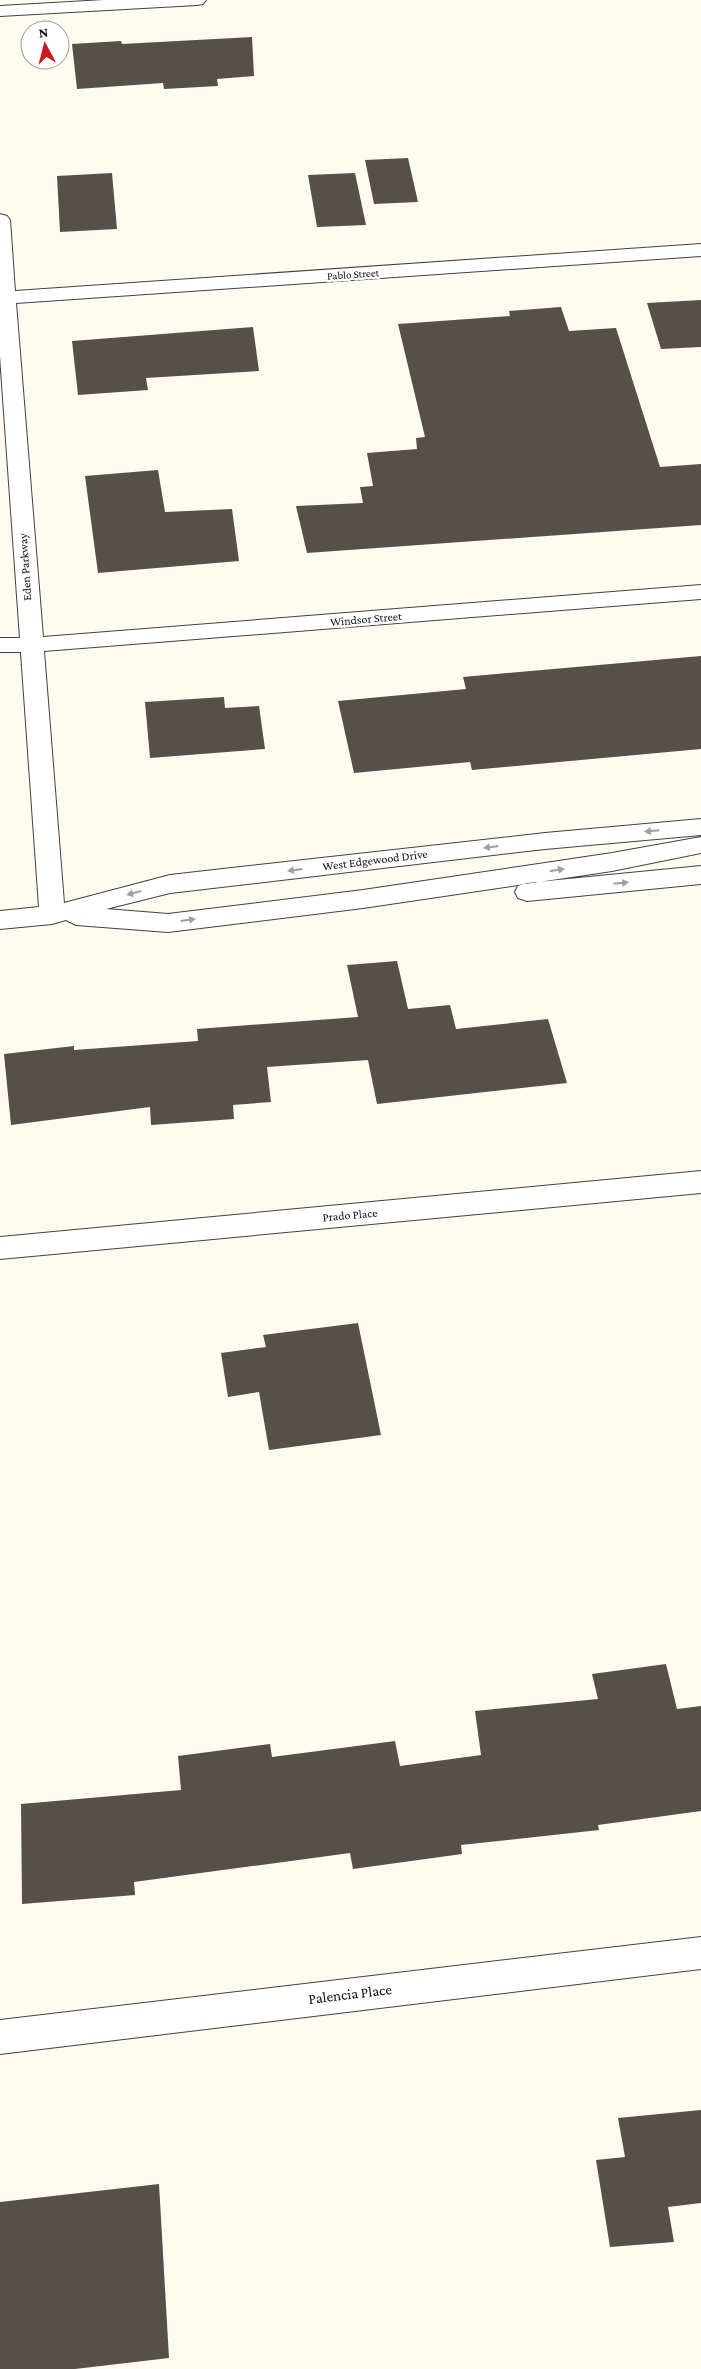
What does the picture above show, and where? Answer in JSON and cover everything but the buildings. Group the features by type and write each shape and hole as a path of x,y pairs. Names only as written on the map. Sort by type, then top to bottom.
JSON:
{"street":[{"path":"0,11 197,0"},
{"name":"Eden Parkway","path":"0,220 6,391 31,645 52,915"},
{"name":"Pablo Street","path":"3,298 701,250"},
{"name":"Windsor Street","path":"0,645 31,645 701,592"},
{"name":"West Edgewood Drive","path":"0,920 52,915 170,884 545,840 701,827"},
{"name":"West Edgewood Drive","path":"52,915 168,923 363,899 612,862 701,845"},
{"name":"West Edgewood Drive","path":"363,899 532,891 701,875"},
{"name":"Prado Place","path":"0,1248 701,1182"},
{"name":"Palencia Place","path":"0,2037 701,1953"}]}
